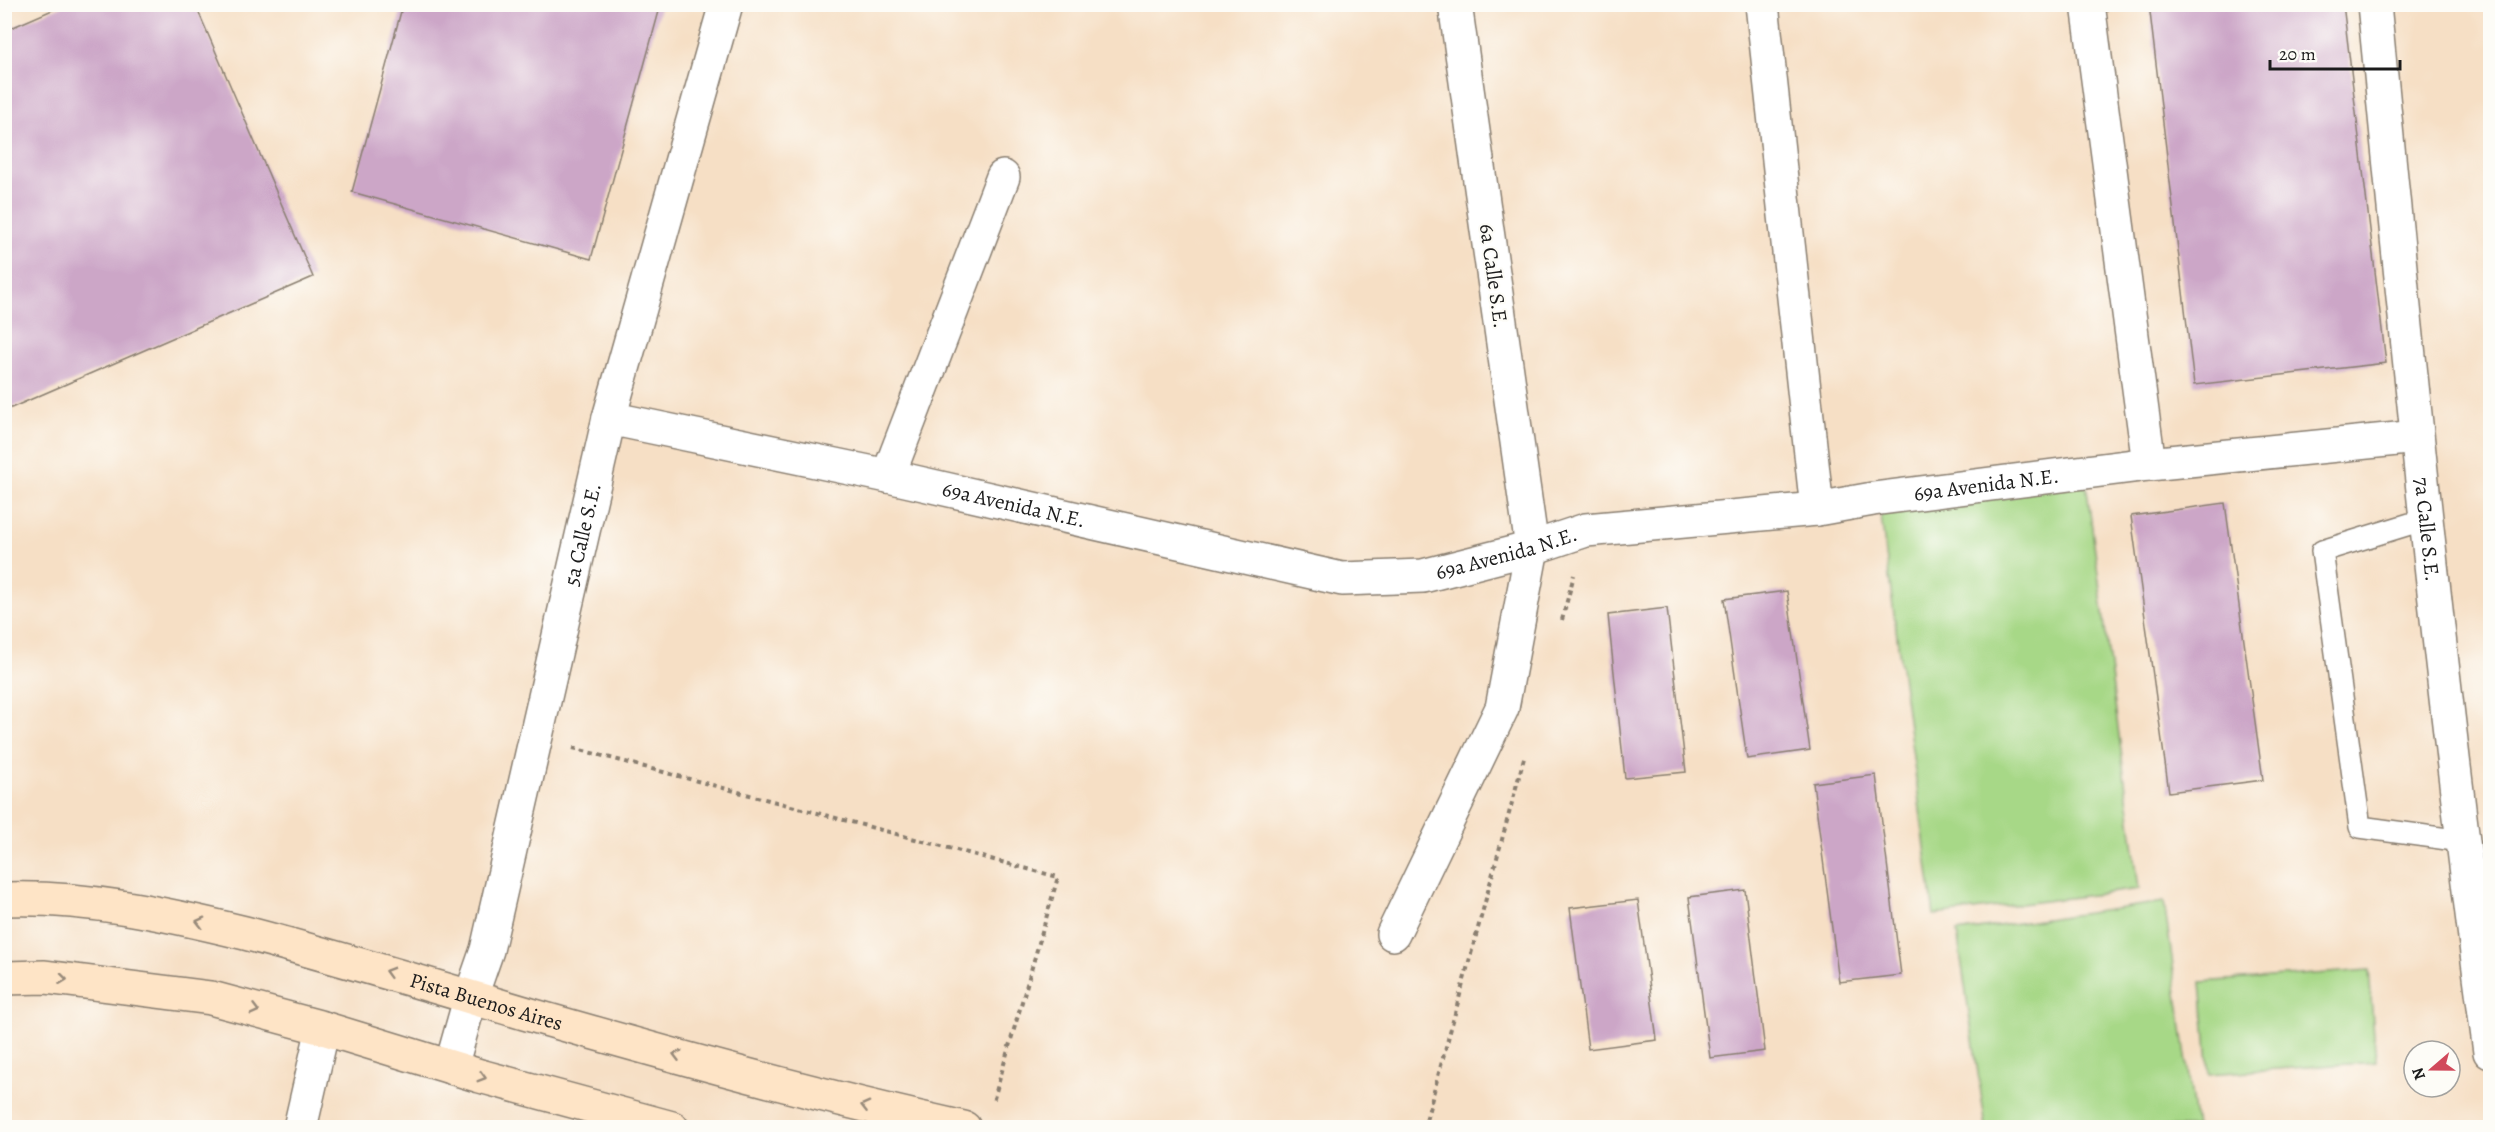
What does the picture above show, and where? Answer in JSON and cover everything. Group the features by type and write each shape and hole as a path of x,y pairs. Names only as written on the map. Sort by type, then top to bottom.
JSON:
{"main road":[{"name":"Pista Buenos Aires","path":"4,898 71,902 172,915 334,956 869,1107 964,1128"},
{"path":"4,978 45,977 211,998 672,1128"}],"street":[{"name":"5a Calle S.E.","path":"451,1067 487,950 609,418 726,4"},
{"name":"6a Calle S.E.","path":"1393,934 1502,708 1532,548 1455,4"},
{"path":"1762,4 1817,509"},
{"path":"2088,4 2150,464"},
{"name":"7a Calle S.E.","path":"2374,4 2416,436 2462,841 2490,1052"},
{"path":"888,476 1003,177"},
{"name":"69a Avenida N.E.","path":"609,418 888,476 1342,579 1423,576 1532,548 1586,530 1817,509 1873,499 2150,464 2416,436"},
{"path":"300,1128 323,1028"}],"lane":[{"path":"2426,519 2322,551 2360,827 2462,841"}],"path":[{"path":"1561,622 1586,530"},
{"path":"537,738 1058,877 992,1105"},
{"path":"1424,1128 1527,748"}],"green space":[{"path":"2086,482 2139,889 1934,915 1880,509"},
{"path":"2164,902 2196,1127 1986,1127 1957,932"},
{"path":"2369,970 2376,1062 2209,1074 2201,982"}],"building":[{"path":"66,4 195,4 313,277 4,411 4,31"},
{"path":"403,4 661,4 591,259 352,192"},
{"path":"2149,4 2343,4 2386,363 2194,385"},
{"path":"2225,503 2263,780 2169,792 2131,516"},
{"path":"1787,591 1810,750 1747,759 1724,599"},
{"path":"1667,608 1686,772 1625,778 1608,615"},
{"path":"1876,775 1901,975 1839,982 1813,783"},
{"path":"1745,890 1765,1051 1710,1058 1689,897"},
{"path":"1638,900 1657,1040 1588,1049 1570,908"}]}
